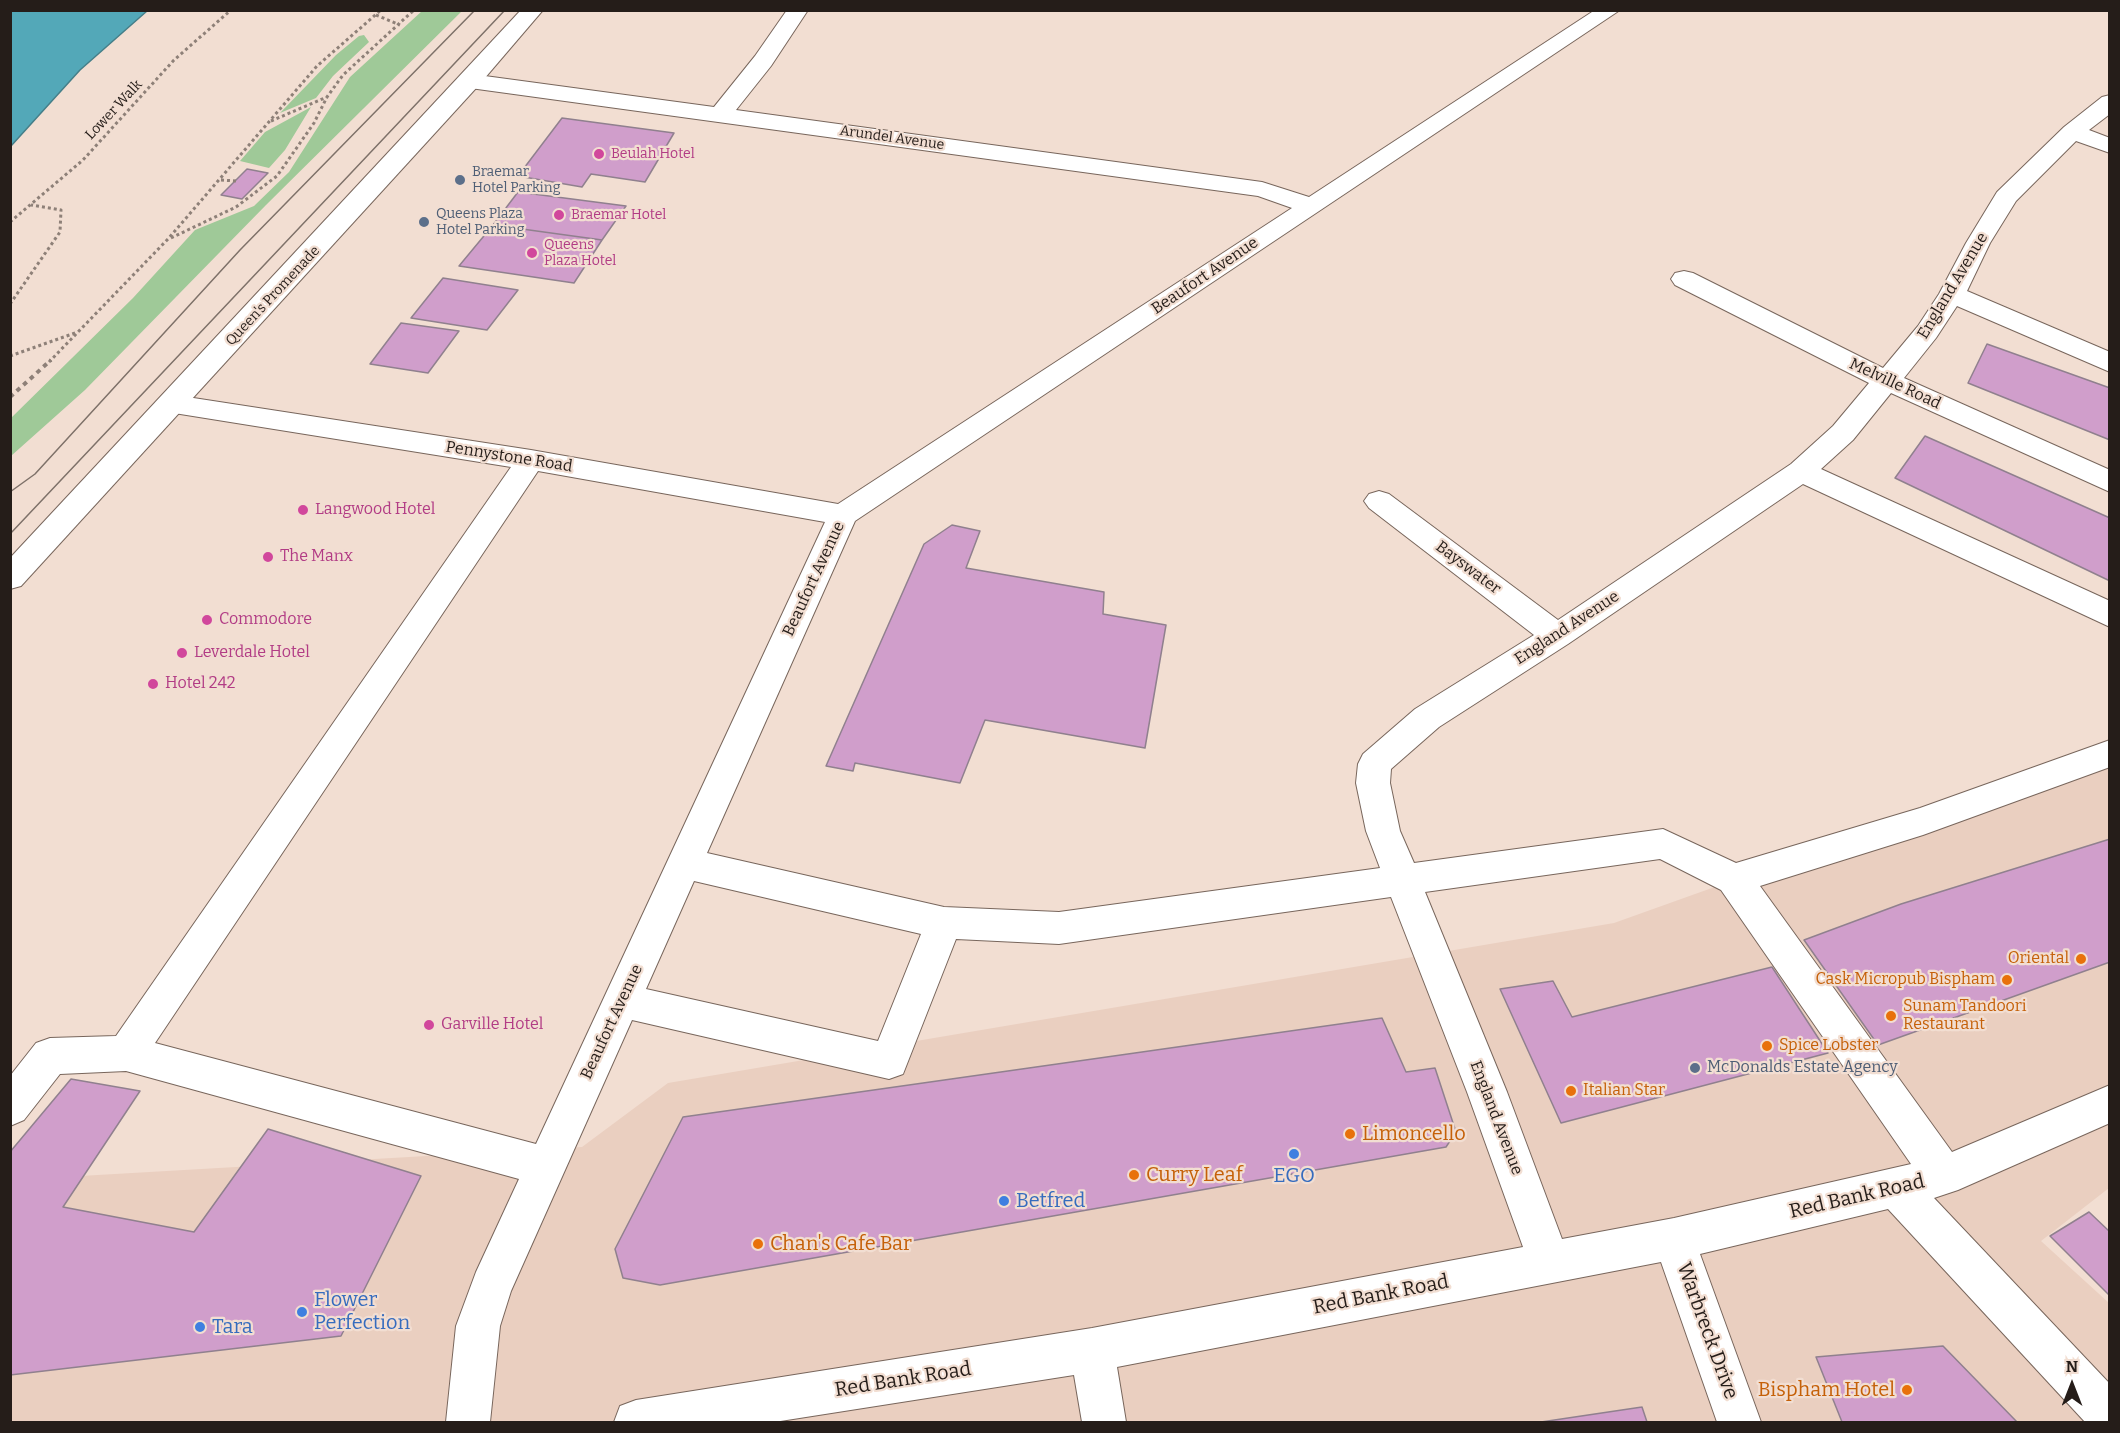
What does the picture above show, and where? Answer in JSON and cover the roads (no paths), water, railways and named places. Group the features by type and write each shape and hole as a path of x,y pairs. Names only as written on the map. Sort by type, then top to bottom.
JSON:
{"street":[{"name":"Queen's Promenade","path":"10,578 174,404 471,81 533,10"},
{"path":"720,115 763,61 798,10"},
{"name":"Beaufort Avenue","path":"468,1422 478,1326 491,1287 843,515 1610,10"},
{"name":"Arundel Avenue","path":"471,81 1263,189 1310,207"},
{"name":"England Avenue","path":"1550,1263 1487,1092 1383,831 1373,783 1375,764 1395,744 1428,718 1557,636 1801,471 1843,433 1927,332 1952,294 1978,243 2006,197 2072,132 2109,102"},
{"path":"2072,132 2109,146"},
{"name":"Melville Road","path":"1684,279 1887,381 2109,482"},
{"path":"1952,294 2109,363"},
{"name":"Pennystone Road","path":"174,404 531,460 843,515"},
{"path":"126,1053 531,460"},
{"path":"1801,471 2109,615"},
{"name":"Bayswater","path":"1379,501 1557,636"},
{"path":"1734,879 1923,821 2109,753"},
{"path":"683,864 944,923 1059,928 1664,844 1734,879 1944,1176"},
{"path":"622,1001 889,1061 944,923"},
{"path":"10,1107 50,1056 126,1053 545,1166"},
{"name":"Red Bank Road","path":"636,1422 1092,1350 1674,1239 1944,1176 2109,1103"},
{"path":"1896,1188 2109,1417"},
{"name":"Warbreck Drive","path":"1674,1239 1739,1422"},
{"path":"1092,1350 1104,1422"}],"water":[{"path":"11,10 147,11 80,70 11,146"}],"tram line":[{"path":"10,492 35,474 240,250 475,10"},
{"path":"10,534 505,10"}],"place":[{"name":"Beulah Hotel","path":"599,154"},
{"name":"Braemar Hotel Parking","path":"460,180"},
{"name":"Braemar Hotel","path":"559,215"},
{"name":"Queens Plaza Hotel Parking","path":"424,222"},
{"name":"Queens Plaza Hotel","path":"532,253"},
{"name":"Langwood Hotel","path":"303,510"},
{"name":"The Manx","path":"268,557"},
{"name":"Commodore","path":"207,620"},
{"name":"Leverdale Hotel","path":"182,653"},
{"name":"Hotel 242","path":"153,684"},
{"name":"Oriental","path":"2081,959"},
{"name":"Cask Micropub Bispham","path":"2007,980"},
{"name":"Sunam Tandoori Restaurant","path":"1891,1016"},
{"name":"Garville Hotel","path":"429,1025"},
{"name":"Spice Lobster","path":"1767,1046"},
{"name":"McDonalds Estate Agency","path":"1695,1068"},
{"name":"Italian Star","path":"1571,1091"},
{"name":"Limoncello","path":"1350,1134"},
{"name":"EGO","path":"1294,1154"},
{"name":"Curry Leaf","path":"1134,1175"},
{"name":"Betfred","path":"1004,1201"},
{"name":"Chan's Cafe Bar","path":"758,1244"},
{"name":"Flower Perfection","path":"302,1312"},
{"name":"Tara","path":"200,1327"},
{"name":"Bispham Hotel","path":"1907,1390"}]}
